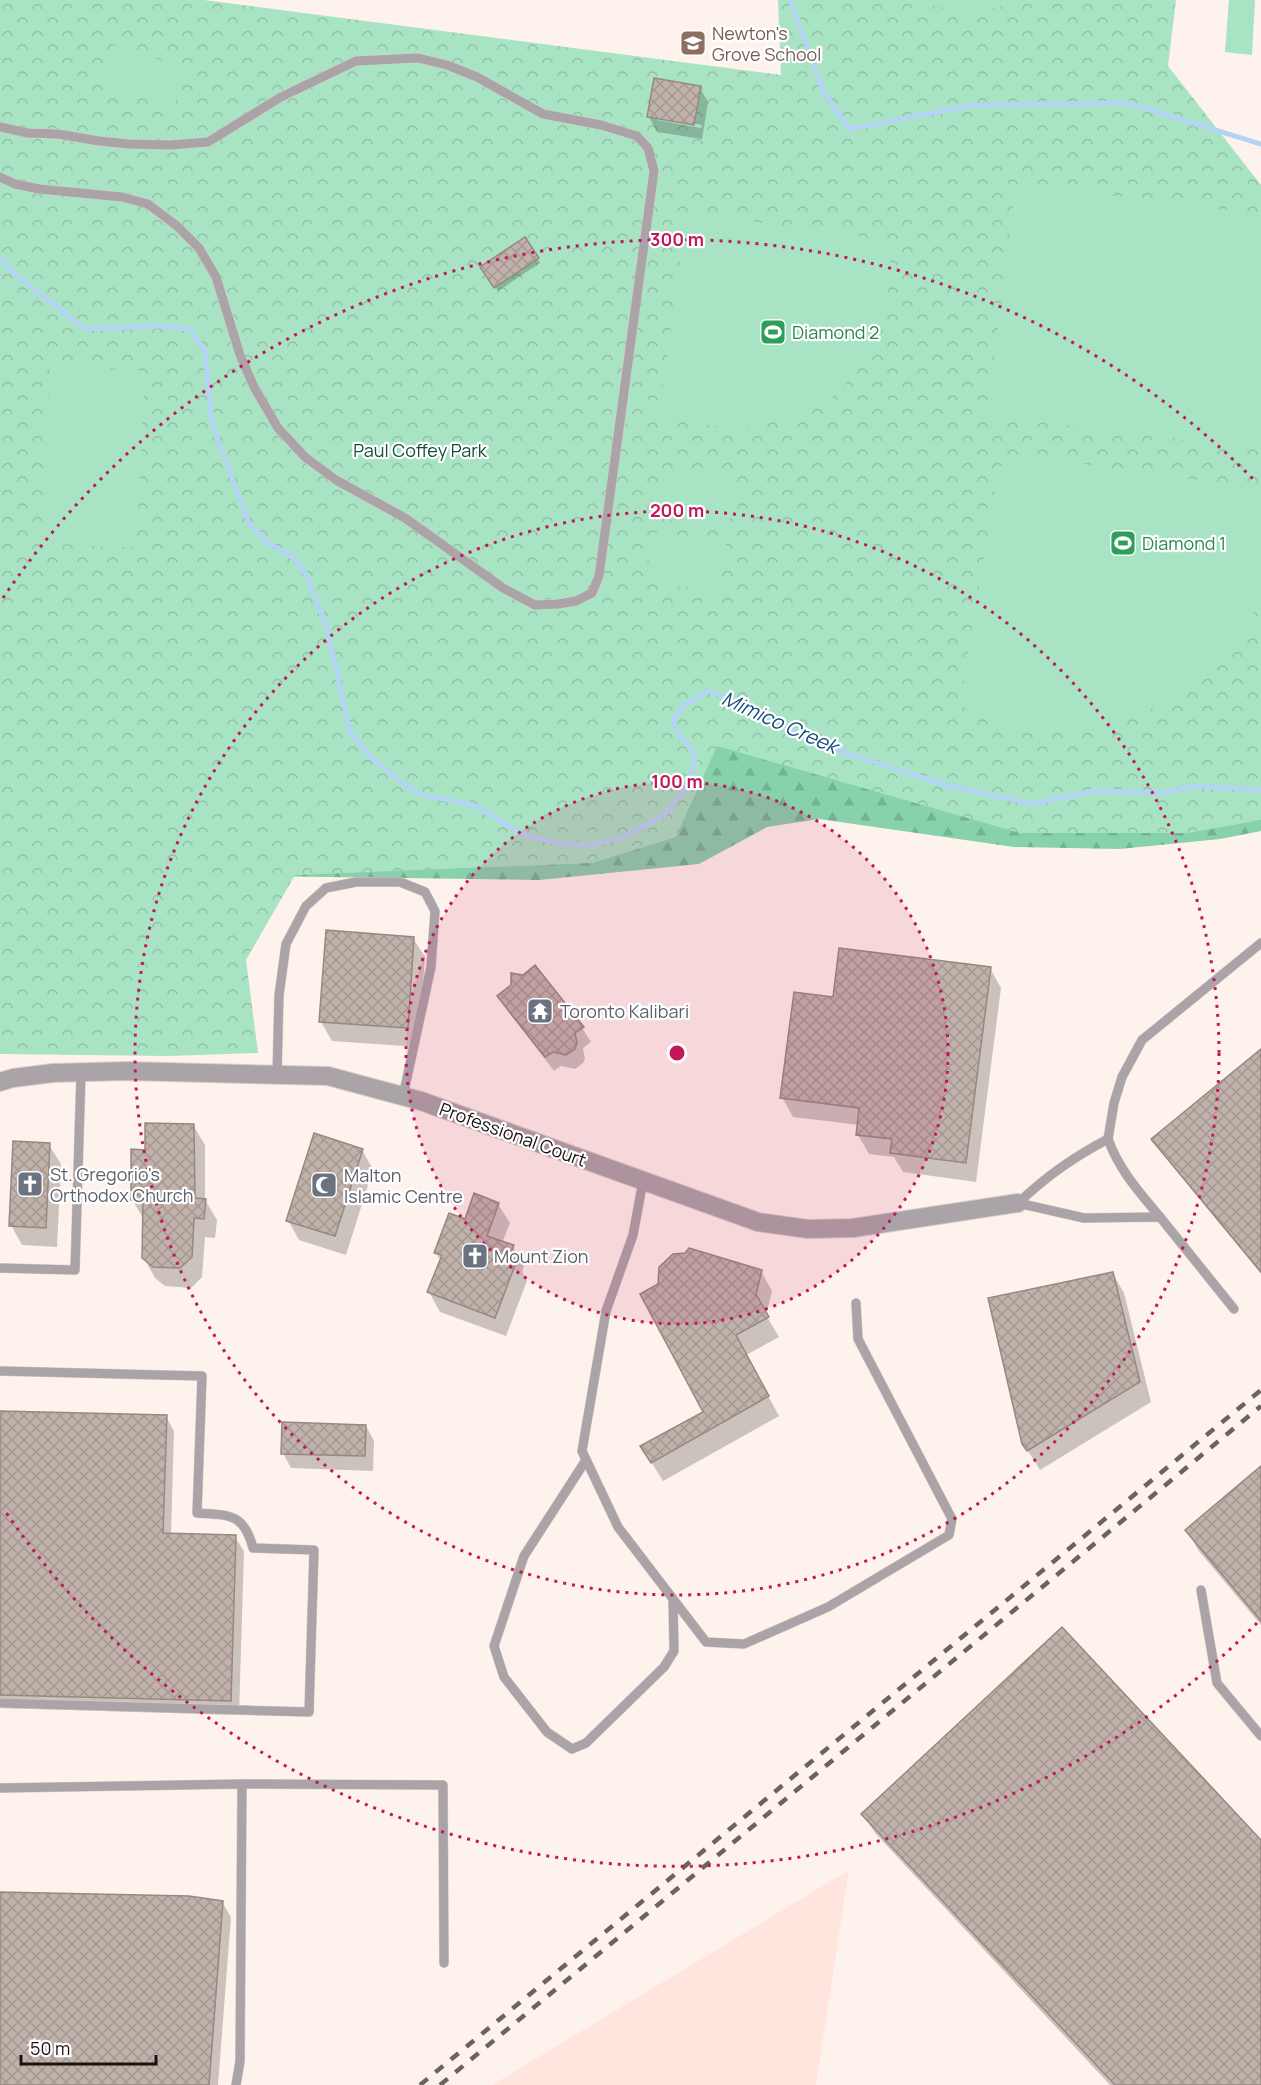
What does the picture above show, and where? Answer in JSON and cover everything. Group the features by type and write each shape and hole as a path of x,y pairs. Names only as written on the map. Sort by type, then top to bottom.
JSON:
{"street":[{"name":"Professional Court","path":"0,1082 53,1073 127,1071 328,1076 403,1096 758,1222 808,1229 853,1228 1018,1203"}],"lane":[{"path":"0,127 28,133 58,134 129,144 170,145 208,142 281,97 356,61 418,58 447,65 477,77 543,114 601,125 637,136 648,148 654,171 599,576 591,593 576,601 535,604 503,588 405,518 336,480 305,457 278,428 254,387 240,356 216,277 199,248 177,226 148,204 122,197 39,189 15,184 0,177"},
{"path":"277,1075 279,995 286,944 306,906 326,888 356,882 400,882 425,892 435,911 430,967 403,1096"},
{"path":"1234,1309 1134,1186 1117,1162 1108,1139 1114,1102 1122,1077 1142,1040 1261,943"},
{"path":"0,1268 75,1270 81,1072"},
{"path":"1018,1203 1047,1176 1076,1156 1108,1139"},
{"path":"643,1181 633,1235 606,1311 582,1451 618,1527 706,1642 744,1644 828,1608 949,1535 952,1519 858,1339 856,1303"},
{"path":"1018,1203 1084,1218 1160,1217"},
{"path":"0,1371 202,1376 197,1513 230,1516 238,1520 250,1535 253,1548 314,1550 309,1712 0,1702"},
{"path":"586,1460 524,1556 494,1646 504,1677 547,1732 572,1749 586,1743 664,1666 674,1651 673,1599"},
{"path":"1201,1590 1217,1683 1261,1736"},
{"path":"236,2085 240,2061 242,1784"},
{"path":"0,1788 242,1784 443,1785 444,1963"}],"shaded area":[{"path":"849,1870 816,2085 492,2085"}],"green space":[{"name":"Paul Coffey Park","path":"0,0 204,0 781,75 778,0 1176,0 1168,66 1261,185 1261,820 1188,833 1020,833 717,746 676,837 592,863 295,875 246,960 258,1053 168,1056 0,1054"},
{"path":"913,0 1024,0 965,13"},
{"path":"1229,0 1255,0 1252,55 1225,52"},
{"path":"113,45 186,68 173,108 100,85"},
{"path":"1016,184 1261,214 1261,449 987,416"},
{"name":"Diamond 2","path":"697,214 890,241 889,287 886,305 878,327 851,377 820,406 794,416 743,427 710,425 659,416 685,224"},
{"path":"50,367 145,371 136,548 41,543"},
{"name":"Diamond 1","path":"1015,454 1261,489 1261,597 1258,607 1233,647 1206,676 1172,698 1128,721 1074,730 999,723 960,705 998,468"},
{"path":"661,469 735,479 729,528 655,518"},
{"path":"652,533 726,543 720,592 646,582"},
{"path":"1261,693 1261,831 1220,839 1120,849 1014,847 819,819 767,827 699,864 539,880 252,876 363,716"}],"building":[{"path":"654,78 701,86 694,125 647,117"},
{"path":"525,237 539,258 494,288 480,267"},
{"path":"326,930 414,937 408,1028 319,1022"},
{"path":"839,948 991,967 966,1163 890,1153 892,1139 856,1135 859,1108 780,1098 794,992 833,997"},
{"name":"Toronto Kalibari","path":"535,965 584,1027 575,1033 577,1043 575,1049 566,1055 553,1052 545,1057 497,996 511,985 511,973 523,975"},
{"path":"1261,1049 1261,1272 1151,1139"},
{"path":"145,1123 194,1124 195,1198 206,1199 204,1219 194,1218 192,1257 180,1268 153,1267 142,1258 143,1200 131,1200 131,1149 145,1150"},
{"name":"Malton Islamic Centre","path":"314,1133 363,1149 335,1236 286,1221"},
{"name":"St. Gregorio's Orthodox Church","path":"13,1141 50,1143 46,1228 9,1226"},
{"name":"Mount Zion","path":"474,1193 499,1203 487,1236 514,1245 509,1257 517,1260 495,1318 427,1292 442,1255 434,1253 449,1213 465,1219"},
{"path":"689,1248 762,1270 756,1294 769,1317 736,1335 769,1396 651,1463 640,1446 703,1412 640,1294 658,1284 659,1267 673,1254 685,1253"},
{"path":"1113,1272 1140,1382 1027,1451 1022,1444 988,1298"},
{"path":"0,1411 167,1415 163,1533 236,1535 231,1701 0,1695"},
{"path":"282,1422 366,1425 365,1456 281,1454"},
{"path":"1261,1466 1261,1621 1185,1530"},
{"path":"1062,1627 1261,1840 1261,2085 1115,2085 861,1814"},
{"path":"0,1892 189,1896 223,1901 209,2085 0,2085"}],"waterway":[{"path":"790,0 823,91 849,129 975,105 1128,103 1261,144"},
{"name":"Mimico Creek","path":"0,257 14,274 86,329 157,326 190,329 205,351 212,424 249,523 268,543 294,558 307,576 327,627 350,733 374,760 404,784 426,796 477,807 524,835 557,843 591,845 624,837 665,814 686,789 695,762 692,751 679,734 673,721 684,705 709,691 748,705 810,741 942,784 1033,804 1094,791 1161,793 1196,786 1261,790"}],"railway":[{"path":"420,2085 1261,1390"},
{"path":"440,2085 1261,1406"}],"place":[{"name":"Newton's Grove School","path":"693,43"},
{"name":"Diamond 2","path":"773,332"},
{"name":"Diamond 1","path":"1123,543"},
{"name":"Toronto Kalibari","path":"540,1011"},
{"name":"St. Gregorio's Orthodox Church","path":"30,1184"},
{"name":"Malton Islamic Centre","path":"324,1185"},
{"name":"Mount Zion","path":"475,1256"}]}
